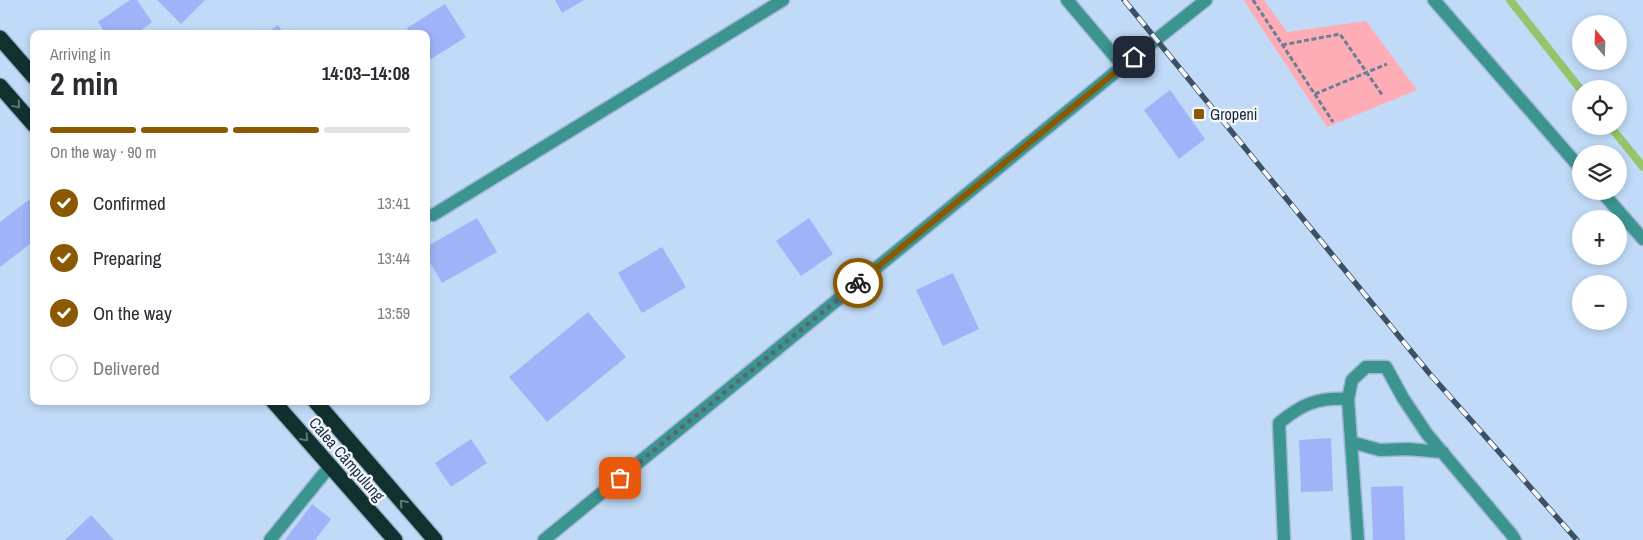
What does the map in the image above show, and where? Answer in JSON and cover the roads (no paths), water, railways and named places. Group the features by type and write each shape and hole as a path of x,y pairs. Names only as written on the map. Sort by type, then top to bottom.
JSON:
{"highway":[{"path":"0,38 30,72"},
{"path":"0,86 30,120"},
{"name":"Calea Câmpulung","path":"277,405 394,540"},
{"name":"Calea Câmpulung","path":"318,405 435,540"}],"street":[{"path":"433,215 783,0"},
{"path":"1067,0 1123,66"},
{"path":"544,540 1206,0"},
{"path":"1434,0 1572,158"},
{"path":"1609,200 1643,239"},
{"path":"1358,540 1348,399 1352,380 1366,368 1386,367 1402,398 1427,434 1515,540"},
{"path":"1284,540 1279,423 1296,409 1319,400 1330,398 1348,399"},
{"path":"1351,442 1380,450 1443,452"},
{"path":"270,540 330,466"}],"waterway":[{"path":"1510,0 1573,80"},
{"path":"1617,135 1643,167"}],"railway":[{"path":"1124,0 1429,373 1577,540"}],"place":[{"name":"Gropeni","path":"1199,114"}]}
